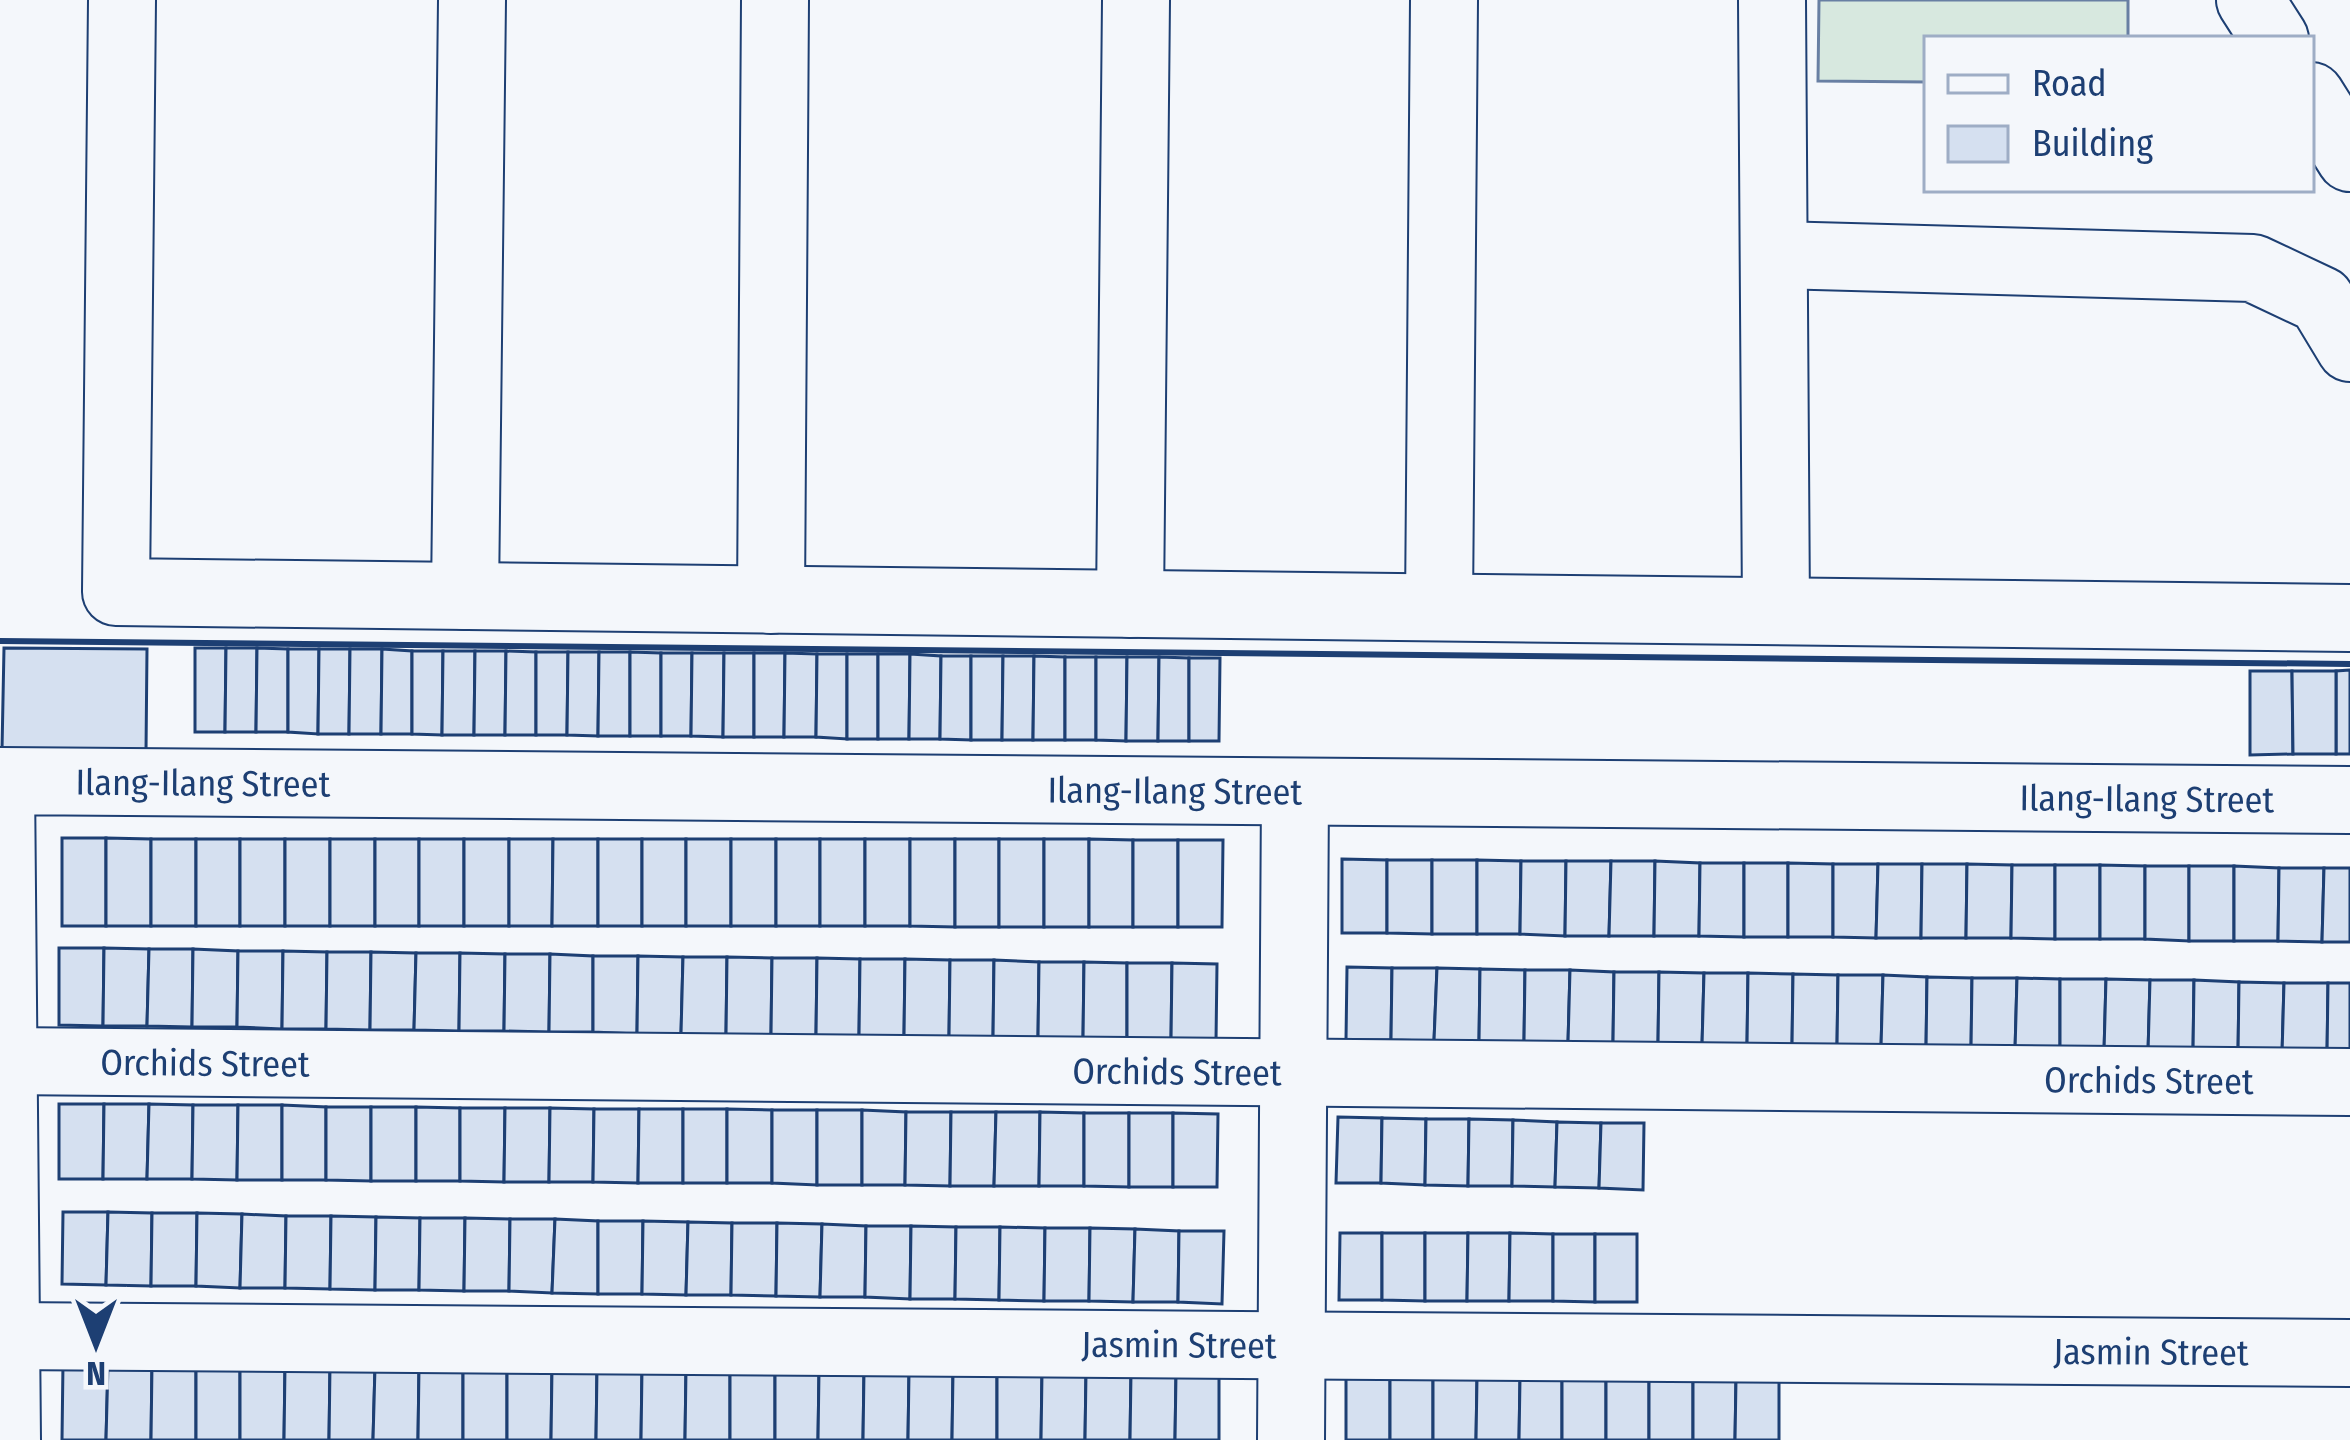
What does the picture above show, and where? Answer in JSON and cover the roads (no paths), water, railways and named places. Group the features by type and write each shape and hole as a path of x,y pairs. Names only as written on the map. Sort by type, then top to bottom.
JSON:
{"street":[{"path":"122,0 116,592 2350,618"},
{"path":"465,596 472,0"},
{"path":"771,600 775,0"},
{"path":"1130,604 1136,0"},
{"path":"1439,608 1444,0"},
{"path":"1772,0 1776,611"},
{"path":"2250,0 2273,36"},
{"path":"2314,101 2350,158"},
{"path":"1774,256 2254,268 2321,300 2350,348"},
{"path":"1,781 7,1440"},
{"name":"Ilang-Ilang Street","path":"1,781 2350,800"},
{"path":"1291,1440 1295,792"},
{"name":"Orchids Street","path":"4,1061 2350,1082"},
{"name":"Jasmin Street","path":"6,1336 2350,1353"}]}
